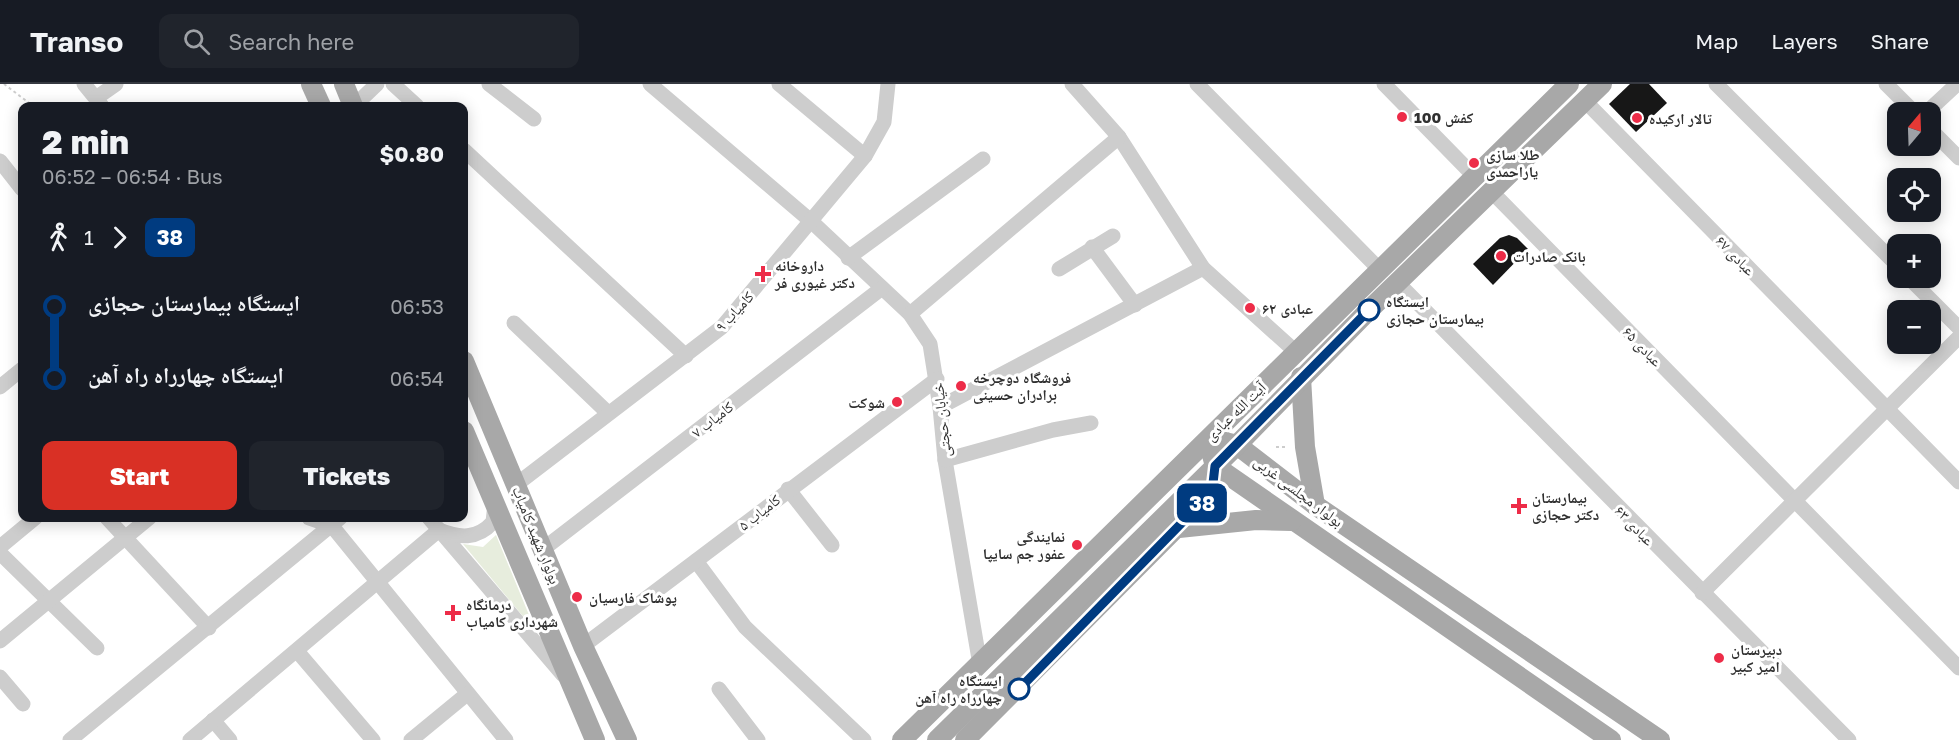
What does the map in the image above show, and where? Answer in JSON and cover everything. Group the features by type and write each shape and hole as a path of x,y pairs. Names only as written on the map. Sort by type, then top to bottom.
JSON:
{"main road":[{"path":"311,84 319,102"},
{"path":"344,84 352,102"},
{"name":"آیت الله عبادی","path":"902,740 1569,84"},
{"name":"آیت الله عبادی","path":"937,740 1237,445 1301,377 1397,282 1602,84"},
{"name":"بولوار شهید کامیاب","path":"468,371 583,646 627,740"},
{"path":"1301,377 1305,447 1315,505"},
{"path":"965,740 1179,528 1212,492 1215,466 1207,438"},
{"name":"بولوار مجلسی غربی","path":"1207,438 1237,445 1315,505 1660,740"},
{"name":"بولوار شهید کامیاب","path":"468,440 595,740"},
{"name":"بولوار مجلسی غربی","path":"1215,466 1611,740"},
{"path":"1179,528 1256,520 1292,521"}],"street":[{"path":"84,84 99,102 116,84"},
{"path":"358,102 377,84"},
{"path":"393,84 413,102"},
{"path":"489,84 534,119"},
{"name":"خیابان حجتی","path":"650,84 812,222 910,314 930,344 937,379 945,460 980,665"},
{"path":"779,84 865,156"},
{"path":"1072,84 1119,137 1203,268 1296,352"},
{"path":"1197,84 1380,270"},
{"path":"1384,84 1476,177"},
{"path":"1716,84 1887,255"},
{"path":"1886,84 1904,102"},
{"path":"1938,102 1957,84"},
{"name":"کامیاب ۹","path":"517,484 722,327 865,156 884,122 890,85"},
{"name":"عبادی ۶۷","path":"1585,101 1959,482"},
{"path":"910,314 1119,137"},
{"path":"1941,140 1959,158"},
{"path":"468,154 686,356"},
{"path":"848,258 983,159"},
{"path":"0,161 18,184"},
{"name":"عبادی ۶۵","path":"1492,192 1959,668"},
{"path":"1059,269 1113,236"},
{"path":"1092,247 1135,304"},
{"path":"940,406 1203,268"},
{"name":"عبادی ۶۳","path":"1397,282 1849,740"},
{"name":"کامیاب ۷","path":"542,550 882,288"},
{"path":"1919,288 1959,328"},
{"path":"514,323 608,413"},
{"path":"1702,593 1959,337"},
{"path":"0,387 18,372"},
{"name":"کامیاب ۵","path":"583,646 788,489 937,379"},
{"path":"945,460 1053,430 1091,423"},
{"path":"788,489 832,545"},
{"path":"434,524 455,536 468,537 493,522 495,503"},
{"path":"0,547 30,522"},
{"path":"111,522 209,628"},
{"path":"0,641 47,599 144,522"},
{"path":"70,740 336,522 467,694 506,740"},
{"path":"190,740 380,582 434,524"},
{"path":"434,524 572,685"},
{"path":"0,553 98,648"},
{"path":"696,561 745,627 864,740"},
{"path":"297,651 373,740"},
{"path":"0,677 23,704"},
{"path":"719,689 758,740"},
{"path":"411,740 467,694"},
{"path":"213,720 230,740"}],"path":[{"path":"4,84 28,102"}],"green space":[{"path":"496,535 536,632 463,544 483,547"}],"building":[{"name":"تالار ارکیده","path":"1630,84 1649,84 1667,103 1636,132 1609,104"},
{"name":"بانک صادرات","path":"1509,235 1517,238 1528,249 1493,285 1473,264 1500,238"}],"bus line":[{"name":"38","path":"1019,689 1179,528 1212,492 1215,466 1369,310"}],"place":[{"name":"کفش 100","path":"1402,117"},
{"name":"تالار ارکیده","path":"1637,118"},
{"name":"طلا سازی یاراحمدی","path":"1474,163"},
{"name":"بانک صادرات","path":"1501,256"},
{"name":"داروخانه دکتر غیوری فر","path":"763,274"},
{"name":"عبادی ۶۲","path":"1250,308"},
{"name":"ایستگاه بیمارستان حجازی","path":"1369,310"},
{"name":"فروشگاه دوچرخه برادران حسینی","path":"961,386"},
{"name":"شوكت","path":"897,402"},
{"name":"بیمارستان دکتر حجازی","path":"1519,506"},
{"name":"نمایندگی عفور جم سایپا","path":"1077,545"},
{"name":"پوشاک فارسیان","path":"577,597"},
{"name":"درمانگاه شهرداری کامیاب","path":"453,613"},
{"name":"دبیرستان امیر کبیر","path":"1719,658"},
{"name":"ایستگاه چهارراه راه آهن","path":"1019,689"}]}
